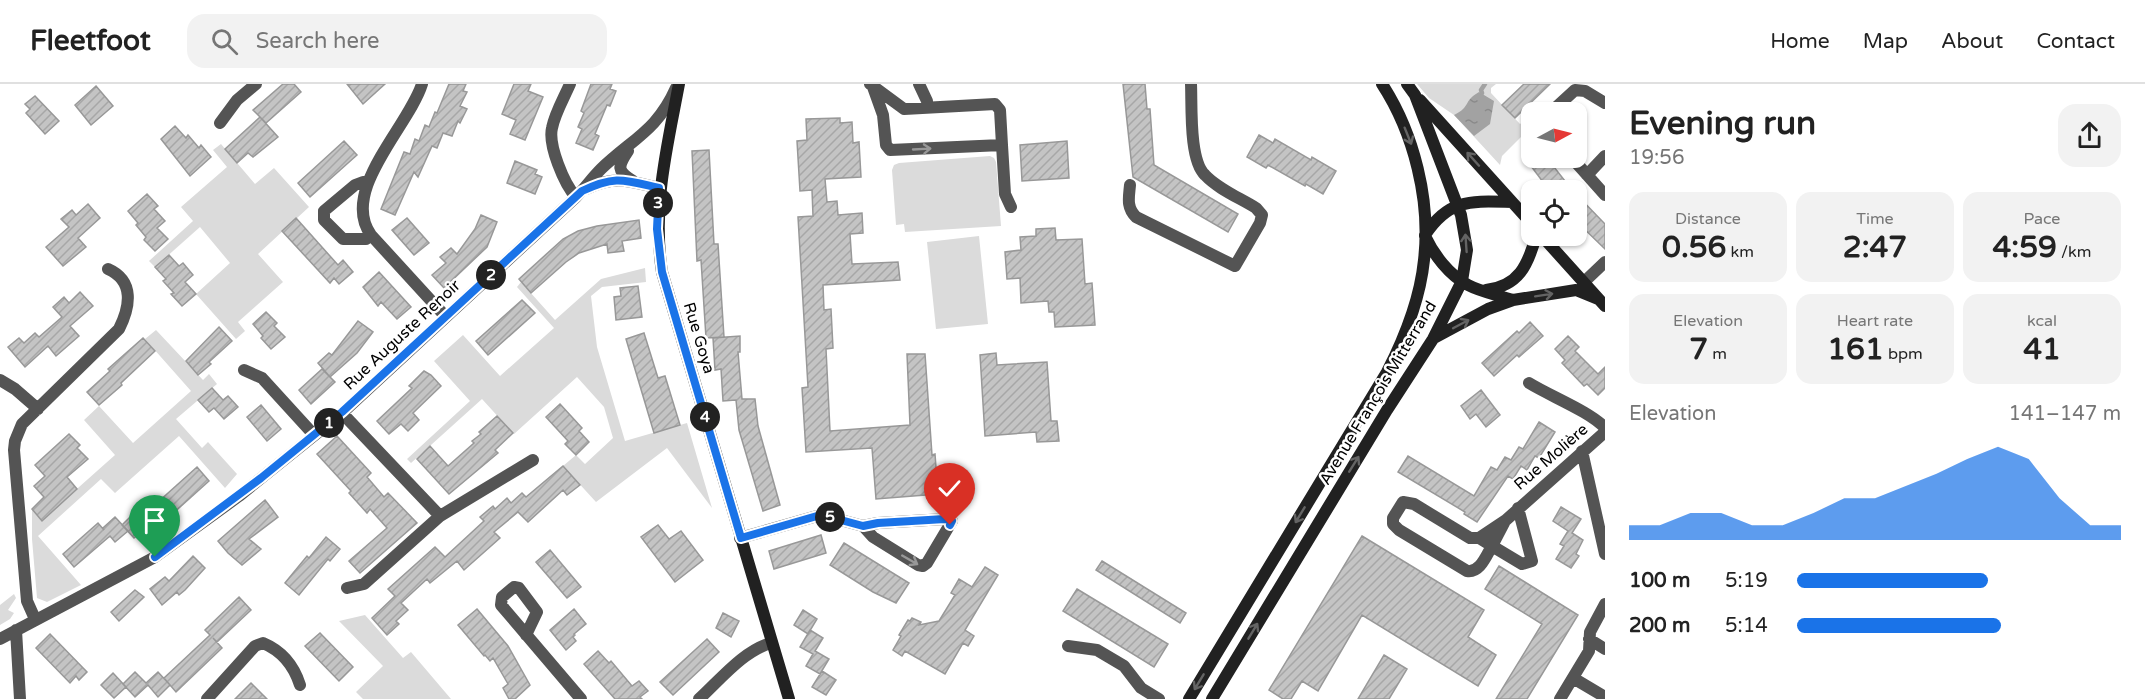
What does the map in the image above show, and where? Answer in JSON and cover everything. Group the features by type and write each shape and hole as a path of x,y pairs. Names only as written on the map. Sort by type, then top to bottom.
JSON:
{"street":[{"path":"220,123 237,100 256,84"},
{"path":"422,84 408,113 379,159 368,183 362,216 364,225 371,235 446,317"},
{"path":"570,84 552,127 551,136 565,183 579,194"},
{"path":"579,194 601,169 650,129 679,84"},
{"name":"Rue Goya","path":"679,84 659,188 657,229 662,272 789,699"},
{"path":"919,84 927,101 927,107"},
{"path":"1130,184 1128,201 1130,211 1136,217 1235,266 1260,224 1262,214 1208,178 1199,169 1196,157 1191,84"},
{"name":"Avenue François Mitterrand","path":"1189,699 1396,354 1417,298 1425,259 1422,195 1417,165 1397,109 1382,84"},
{"name":"Avenue François Mitterrand","path":"1212,699 1433,339 1462,281 1467,250 1458,204 1415,95 1407,84"},
{"path":"871,86 901,108 992,104 1006,109 1002,145 1005,194 1011,207"},
{"path":"871,86 884,115 886,145 890,150 1002,145"},
{"path":"1562,102 1575,90 1585,91 1605,103"},
{"path":"1415,95 1521,212"},
{"path":"650,129 661,129 669,137"},
{"path":"635,182 622,174 620,166 636,140"},
{"path":"1587,175 1605,156"},
{"path":"1581,168 1605,195"},
{"path":"579,194 606,180 622,180 659,188"},
{"path":"368,183 355,185 323,215 324,220 343,239 366,239 371,235"},
{"name":"Rue Auguste Renoir","path":"0,639 155,557 246,490 342,412 579,194"},
{"path":"1512,202 1475,201 1458,204 1434,220 1425,235 1438,258 1462,281 1512,300"},
{"path":"1488,309 1526,264 1532,246"},
{"path":"1550,246 1580,286 1602,303"},
{"path":"1433,339 1488,309 1512,300 1580,286 1605,262"},
{"path":"35,619 27,601 15,441 22,424 119,329 127,311 128,290 119,275 108,269"},
{"path":"1484,290 1508,283"},
{"path":"244,370 262,378 314,435"},
{"path":"0,380 15,389 38,409"},
{"path":"1529,383 1596,418 1605,430"},
{"path":"342,412 440,516"},
{"name":"Rue Molière","path":"1479,538 1506,520 1605,430"},
{"path":"1582,451 1605,554"},
{"path":"347,588 364,584 440,516 533,460"},
{"name":"Rue Molière","path":"1506,520 1492,546 1477,569 1470,572 1399,530 1393,524 1393,518 1401,504 1410,503 1470,538 1479,538 1492,546 1522,564 1532,561 1518,508"},
{"path":"741,538 817,516 826,516 863,526 945,519 952,521 927,563 922,566 873,537 863,526"},
{"path":"1560,699 1589,651 1592,626 1605,604"},
{"path":"16,630 20,699"},
{"path":"526,635 581,699"},
{"path":"1589,639 1605,649"},
{"path":"207,699 255,646 263,643 273,647 290,664 300,685"},
{"path":"699,699 750,653 771,643"},
{"path":"1068,646 1097,650 1124,666 1142,688 1159,699"},
{"path":"1573,678 1605,697"}],"shaded area":[{"path":"1417,84 1496,84 1491,88 1491,93 1521,123 1521,137 1502,156 1500,165 1454,115 1429,98"},
{"path":"221,144 255,184 274,168 309,207 258,254 283,282 238,322 245,331 236,339 196,294 230,263 200,227 155,267 149,261 193,221 181,207 227,167 213,150"},
{"path":"990,156 996,162 1001,226 905,232 904,224 896,225 892,170 894,165"},
{"path":"979,236 988,324 936,329 927,242"},
{"path":"645,268 646,282 602,287 591,296 597,347 625,441 687,423 712,508 667,448 596,502 563,466 576,455 585,464 613,438 604,407 577,377 514,434 482,399 411,463 407,459 470,401 434,361 463,335 500,376 554,328 517,287 521,282 555,320 601,279"},
{"path":"156,330 203,380 209,374 217,384 176,419 202,448 208,442 237,474 225,488 179,436 115,493 101,479 38,536 81,585 47,602 37,598 32,509 42,520 115,455 84,420 99,406 133,443 191,391 145,339"},
{"path":"14,594 16,598 8,610 14,613 10,619 0,625 0,605"},
{"path":"365,615 403,658 411,652 451,699 363,699 356,692 383,666 339,621"}],"water":[{"path":"1479,92 1494,101 1490,124 1474,136 1454,115"}],"building":[{"path":"283,84 294,84 301,92 266,123 253,110"},
{"path":"347,84 385,84 363,104"},
{"path":"449,84 466,84 463,91 467,92 460,106 467,109 460,123 458,121 452,136 443,133 437,148 432,146 418,177 414,172 395,215 381,209 404,152 410,154 415,139 419,141 425,125 429,127"},
{"path":"514,84 531,84 528,91 543,97 525,140 510,134 516,120 502,114"},
{"path":"591,84 612,84 610,89 616,91 610,106 607,105 595,134 599,136 593,150 576,143 582,129 578,127 584,113 581,111"},
{"path":"1123,84 1145,84 1147,109 1150,109 1154,165 1238,214 1228,232 1133,177"},
{"path":"1524,84 1550,84 1531,102 1521,102 1521,112 1515,118 1502,105"},
{"path":"96,86 113,106 91,125 75,105"},
{"path":"35,96 59,121 45,134 26,113 30,109 25,104"},
{"path":"260,117 278,137 253,157 248,153 237,163 225,149"},
{"path":"840,118 840,123 852,122 853,143 859,142 861,177 825,179 827,202 837,201 838,215 862,213 863,233 850,234 852,264 898,262 900,280 823,285 824,310 831,309 833,348 826,349 830,431 910,425 907,354 925,354 932,455 935,454 938,494 876,499 872,448 806,452 802,388 808,387 798,217 813,216 812,190 800,191 797,141 807,140 806,119"},
{"path":"175,126 186,138 188,135 199,148 201,145 211,157 190,176 161,139"},
{"path":"1259,135 1273,143 1275,139 1311,160 1312,157 1336,171 1323,194 1268,165 1266,168 1247,157"},
{"path":"344,141 357,155 310,197 298,183"},
{"path":"1067,141 1069,178 1022,181 1020,145"},
{"path":"709,150 714,244 718,244 724,337 706,338 701,260 697,261 692,151"},
{"path":"515,161 537,170 535,174 542,177 535,194 507,183"},
{"path":"1532,168 1555,168 1564,180 1542,180"},
{"path":"147,194 158,206 154,209 165,221 157,228 168,239 155,251 144,240 146,237 128,211"},
{"path":"88,204 100,218 78,238 86,247 63,266 46,247 69,227 61,219 72,210 76,215"},
{"path":"1587,205 1605,224 1605,249 1587,232"},
{"path":"481,215 497,222 487,247 444,288 432,275 446,263 440,257 451,248 457,254 475,229"},
{"path":"296,218 338,265 343,260 353,272 339,284 334,278 330,283 282,231"},
{"path":"407,218 429,243 414,255 392,230"},
{"path":"639,220 641,238 622,241 624,251 608,253 607,244 579,253 531,293 519,279 563,239 578,231"},
{"path":"1055,228 1056,240 1082,239 1085,284 1092,283 1095,325 1055,327 1054,312 1049,312 1048,301 1021,303 1020,278 1007,279 1005,252 1021,250 1020,237 1036,236 1036,229"},
{"path":"169,255 179,266 183,263 193,275 185,282 196,294 182,306 163,281 166,279 155,267"},
{"path":"379,272 411,307 397,319 381,302 378,306 363,287"},
{"path":"638,286 642,317 616,320 614,297 621,296 620,288"},
{"path":"80,292 93,306 70,326 79,336 56,356 48,346 25,367 8,347 19,338 24,343 35,333 39,337 62,317 53,307 64,297 69,303"},
{"path":"522,300 535,313 488,355 476,341"},
{"path":"266,312 277,323 274,326 285,337 271,349 253,324"},
{"path":"358,321 373,332 357,353 330,377 318,363 329,353 332,355"},
{"path":"1530,322 1543,336 1494,376 1482,363"},
{"path":"219,327 232,341 198,375 186,361"},
{"path":"644,333 658,378 665,376 680,425 654,433 626,339"},
{"path":"740,336 740,352 738,352 742,399 755,399 758,426 780,505 763,511 739,430 736,400 723,401 721,369 715,370 713,338"},
{"path":"1568,336 1579,347 1575,351 1598,374 1605,367 1605,388 1598,395 1587,384 1584,386 1562,363 1565,360 1555,349"},
{"path":"143,338 155,351 99,405 87,392 110,371 108,369"},
{"path":"996,353 997,365 1047,362 1051,421 1057,421 1059,441 1037,442 1036,432 985,436 980,355"},
{"path":"322,369 335,382 311,404 299,390"},
{"path":"424,371 441,386 413,413 419,420 408,431 401,424 389,434 377,421 412,388 409,386"},
{"path":"212,388 223,400 228,396 238,407 224,419 214,408 209,412 198,400"},
{"path":"1481,390 1500,415 1486,427 1476,414 1470,419 1461,406"},
{"path":"560,404 582,428 579,431 589,442 576,455 565,444 568,441 546,417"},
{"path":"261,405 281,429 267,441 247,417"},
{"path":"497,416 513,433 495,450 498,453 449,494 417,459 430,446 448,466 474,443 472,441 481,434 479,432"},
{"path":"1539,422 1555,432 1539,458 1535,456 1527,470 1521,466 1513,479 1508,476 1477,522 1464,514 1465,512 1398,472 1408,456 1474,496 1491,467 1497,470 1505,457 1511,460 1519,447 1523,449"},
{"path":"69,434 80,445 77,448 88,459 67,477 77,489 42,521 32,509 44,497 34,486 45,476 35,465"},
{"path":"337,436 371,473 367,477 384,497 388,493 417,523 360,573 349,561 387,528 370,509 367,513 349,493 351,491 317,454"},
{"path":"563,466 580,485 567,495 563,490 528,522 518,512 494,532 500,538 464,570 457,561 430,583 427,579 401,603 408,610 396,621 399,624 387,635 372,618 395,596 388,589 435,547 445,557 484,521 480,517 493,506 495,509 507,498 511,503 522,493 526,497"},
{"path":"197,467 209,481 150,534 145,529 134,538 122,525 133,514 138,520"},
{"path":"265,500 278,517 249,539 261,549 242,565 218,541"},
{"path":"1561,507 1581,519 1572,533 1583,540 1576,554 1579,556 1571,568 1556,559 1564,546 1560,544 1568,531 1553,521"},
{"path":"115,517 128,531 115,542 110,536 74,567 63,554 98,523 104,530 103,528"},
{"path":"658,525 669,539 681,531 703,560 675,582 641,537"},
{"path":"821,535 826,553 774,569 769,551"},
{"path":"1362,536 1484,610 1468,637 1496,655 1478,686 1362,615 1318,691 1302,681 1291,699 1283,699 1269,690"},
{"path":"326,537 340,549 330,561 328,559 299,595 285,583"},
{"path":"844,543 909,583 896,603 873,592 830,565"},
{"path":"550,550 581,587 567,598 536,562"},
{"path":"193,556 205,568 185,590 179,595 177,592 162,605 150,589 165,577 169,581"},
{"path":"1102,561 1186,613 1180,623 1096,570"},
{"path":"1499,566 1578,615 1527,699 1496,699 1542,624 1485,589"},
{"path":"985,567 998,575 965,630 974,636 968,646 963,643 945,674 905,651 902,656 893,650 908,620 912,618 921,622 919,625 939,621 955,595 951,593 959,579 972,587"},
{"path":"1077,589 1168,644 1154,667 1063,611"},
{"path":"135,590 144,597 119,621 111,612"},
{"path":"239,597 251,610 217,642 213,638 222,648 176,692 164,678 210,635 205,630"},
{"path":"477,609 508,646 530,685 515,699 509,699 503,688 508,684 493,658 490,661 484,656 458,625"},
{"path":"574,609 586,624 574,634 576,641 566,650 550,630"},
{"path":"803,610 817,619 808,634 794,625"},
{"path":"723,613 739,621 731,637 716,628"},
{"path":"810,630 823,638 815,651 829,659 820,674 806,666 813,654 800,647"},
{"path":"320,633 353,667 339,681 305,646"},
{"path":"50,634 87,672 79,680 76,676 70,683 36,648"},
{"path":"707,639 719,652 673,695 660,682"},
{"path":"598,651 609,663 611,661 632,686 639,681 648,691 640,697 642,699 615,699 584,664"},
{"path":"1384,655 1407,669 1389,699 1358,699"},
{"path":"822,671 836,680 826,695 812,687"},
{"path":"135,672 146,683 158,672 170,685 158,697 148,685 135,697 123,684"},
{"path":"113,673 126,687 114,698 101,685"},
{"path":"251,683 267,699 235,699"}],"waterway":[{"path":"1482,93 1481,90 1485,84"}],"route":[{"path":"155,557 261,478 342,412 582,191 606,180 615,179 659,188 657,229 662,272 741,538 817,516 826,516 863,526 945,519 952,521 950,525"}]}
